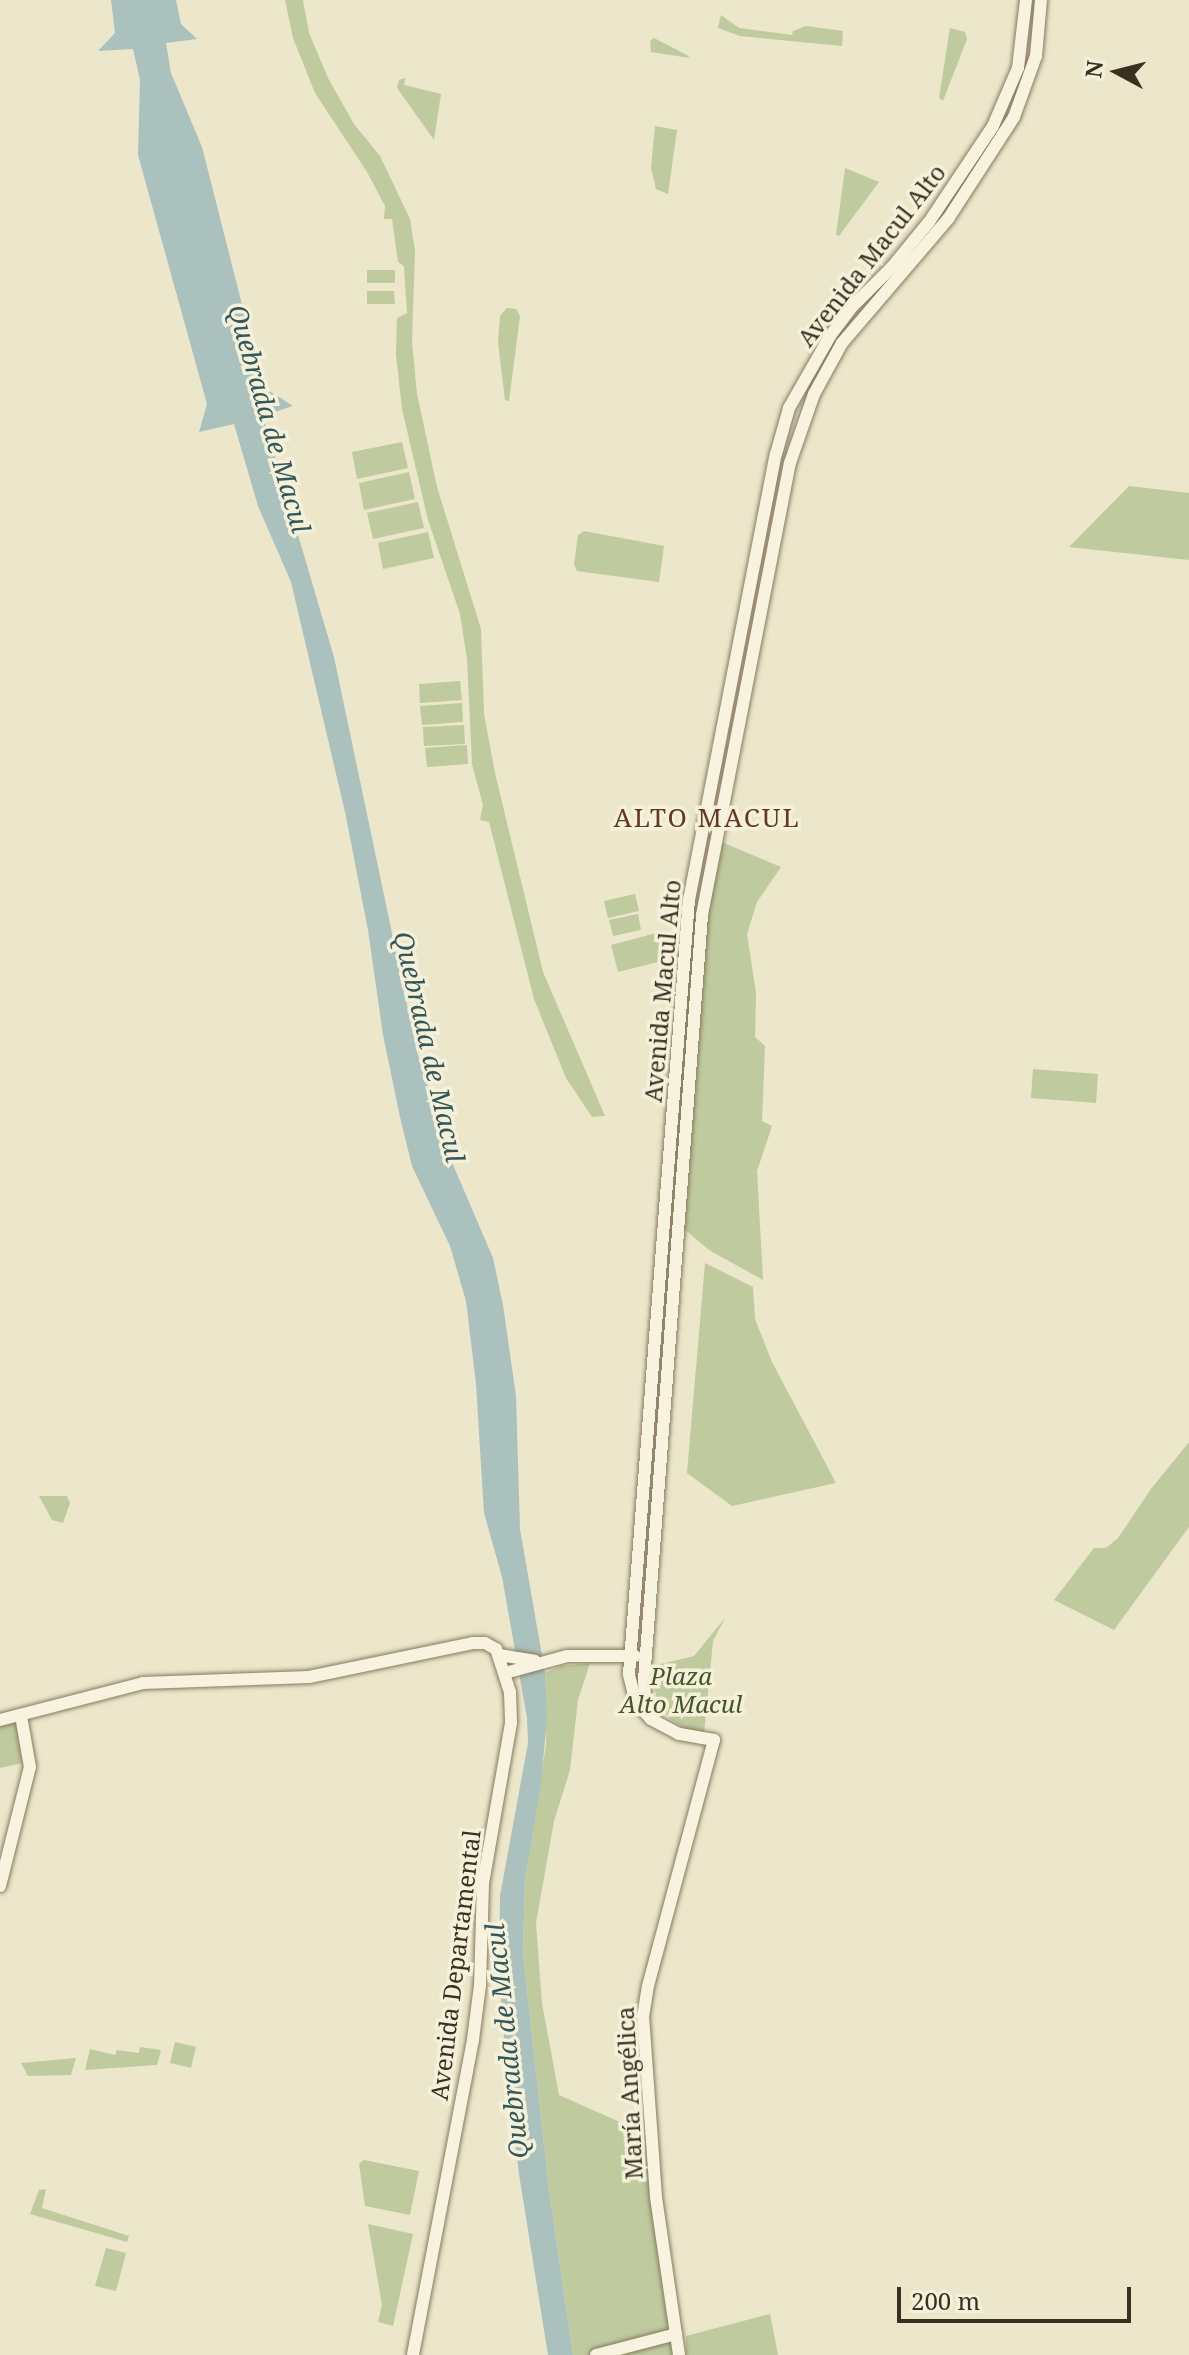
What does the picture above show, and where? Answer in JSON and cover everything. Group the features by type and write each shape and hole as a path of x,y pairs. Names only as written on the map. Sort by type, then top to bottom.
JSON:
{"street":[{"name":"Avenida Macul Alto","path":"714,1740 686,1737 642,1711 632,1693 630,1656 666,1220 685,936 695,863 776,454 789,408 819,353 853,306 892,267 936,214 993,126 1018,68 1026,0"},
{"name":"Avenida Macul Alto","path":"656,1722 645,1696 647,1656 702,915 790,463 814,394 842,343 948,219 1010,125 1032,72 1041,0"},
{"name":"Avenida Departamental","path":"21,1716 143,1683 331,1675 473,1643 491,1645 512,1667 511,1723 483,1884 476,2021 413,2355"},
{"path":"512,1667 580,1655 647,1656"},
{"path":"0,1720 21,1716 30,1755 29,1779 0,1886"},
{"name":"María Angélica","path":"679,2355 657,2207 643,2017 648,1986 714,1740"},
{"path":"596,2355 676,2334"}],"green space":[{"path":"285,0 303,0 309,33 328,78 354,124 380,156 410,219 415,251 412,341 417,394 437,487 481,629 484,714 495,773 543,972 605,1116 592,1117 566,1078 534,999 489,822 480,820 483,805 472,764 467,659 460,614 428,520 402,409 396,355 397,318 407,313 404,266 398,262 392,219 384,219 385,206 367,172 315,93 293,38"},
{"path":"721,15 739,28 792,35 793,31 806,26 843,31 842,46 740,36 718,28"},
{"path":"950,28 965,32 967,39 943,101 939,98"},
{"path":"654,38 690,58 651,52 650,41"},
{"path":"405,78 404,85 441,94 434,140 397,88 399,80"},
{"path":"655,126 677,130 668,194 656,189 651,168"},
{"path":"845,168 879,182 839,236 836,235"},
{"path":"367,270 395,270 395,283 367,283"},
{"path":"367,291 394,291 395,304 367,304"},
{"path":"507,308 516,309 520,316 509,401 505,400 498,342 500,316"},
{"path":"402,442 408,468 357,479 352,452"},
{"path":"409,472 415,499 364,510 359,483"},
{"path":"1129,486 1189,493 1189,560 1069,547"},
{"path":"418,502 424,528 373,539 367,513"},
{"path":"584,531 664,546 659,582 577,571 574,564 578,535"},
{"path":"428,532 434,558 383,569 378,543"},
{"path":"460,681 462,700 420,703 419,684"},
{"path":"462,703 463,722 422,725 420,706"},
{"path":"464,725 465,744 424,746 423,727"},
{"path":"467,745 468,764 427,767 425,748"},
{"path":"719,841 781,867 757,902 747,934 756,993 755,1037 765,1046 762,1121 772,1126 757,1171 763,1280 709,1250 683,1228 707,917"},
{"path":"635,894 639,911 608,918 604,901"},
{"path":"638,914 641,930 613,936 609,920"},
{"path":"660,932 666,960 618,972 611,945"},
{"path":"1033,1069 1098,1074 1096,1103 1031,1098"},
{"path":"705,1263 753,1287 755,1319 772,1362 836,1483 732,1506 687,1473"},
{"path":"1189,1442 1189,1527 1114,1630 1054,1600 1094,1548 1106,1548 1118,1538 1151,1489"},
{"path":"39,1496 67,1496 70,1503 63,1523 52,1520"},
{"name":"Plaza Alto Macul","path":"725,1618 713,1641 704,1734 689,1731 670,1719 658,1702 653,1682 656,1665 694,1656"},
{"path":"590,1663 578,1700 570,1770 554,1821 536,1923 542,2003 559,2095 640,2131 646,2130 676,2355 573,2355 549,2190 523,1954 525,1879 546,1745 545,1673 561,1666"},
{"path":"16,1721 22,1763 0,1768 0,1724"},
{"path":"175,2042 196,2047 191,2068 170,2063"},
{"path":"140,2047 161,2050 157,2065 85,2070 90,2049 115,2055 117,2050 139,2053"},
{"path":"76,2058 71,2075 28,2076 21,2063"},
{"path":"364,2160 419,2171 410,2215 365,2206 359,2164"},
{"path":"46,2189 42,2208 129,2236 127,2242 30,2214 39,2190"},
{"path":"368,2224 413,2234 393,2326 378,2322 382,2305"},
{"path":"106,2248 126,2253 116,2291 95,2286"},
{"path":"770,2314 778,2355 686,2355 686,2336"}],"water":[{"name":"Quebrada de Macul","path":"111,0 176,0 181,24 197,39 166,43 171,73 202,147 263,387 293,406 263,416 334,657 417,1052 451,1160 493,1258 503,1305 516,1396 520,1529 545,1673 547,1718 541,1784 525,1879 523,1954 549,2190 573,2355 548,2355 519,2174 506,2064 499,1973 500,1896 528,1743 527,1718 502,1577 484,1513 476,1384 466,1301 450,1246 412,1166 400,1117 345,812 291,582 258,506 234,424 199,432 207,404 138,155 140,80 133,49 98,51 115,33"}],"district":[{"name":"ALTO MACUL","path":"707,818"}]}
